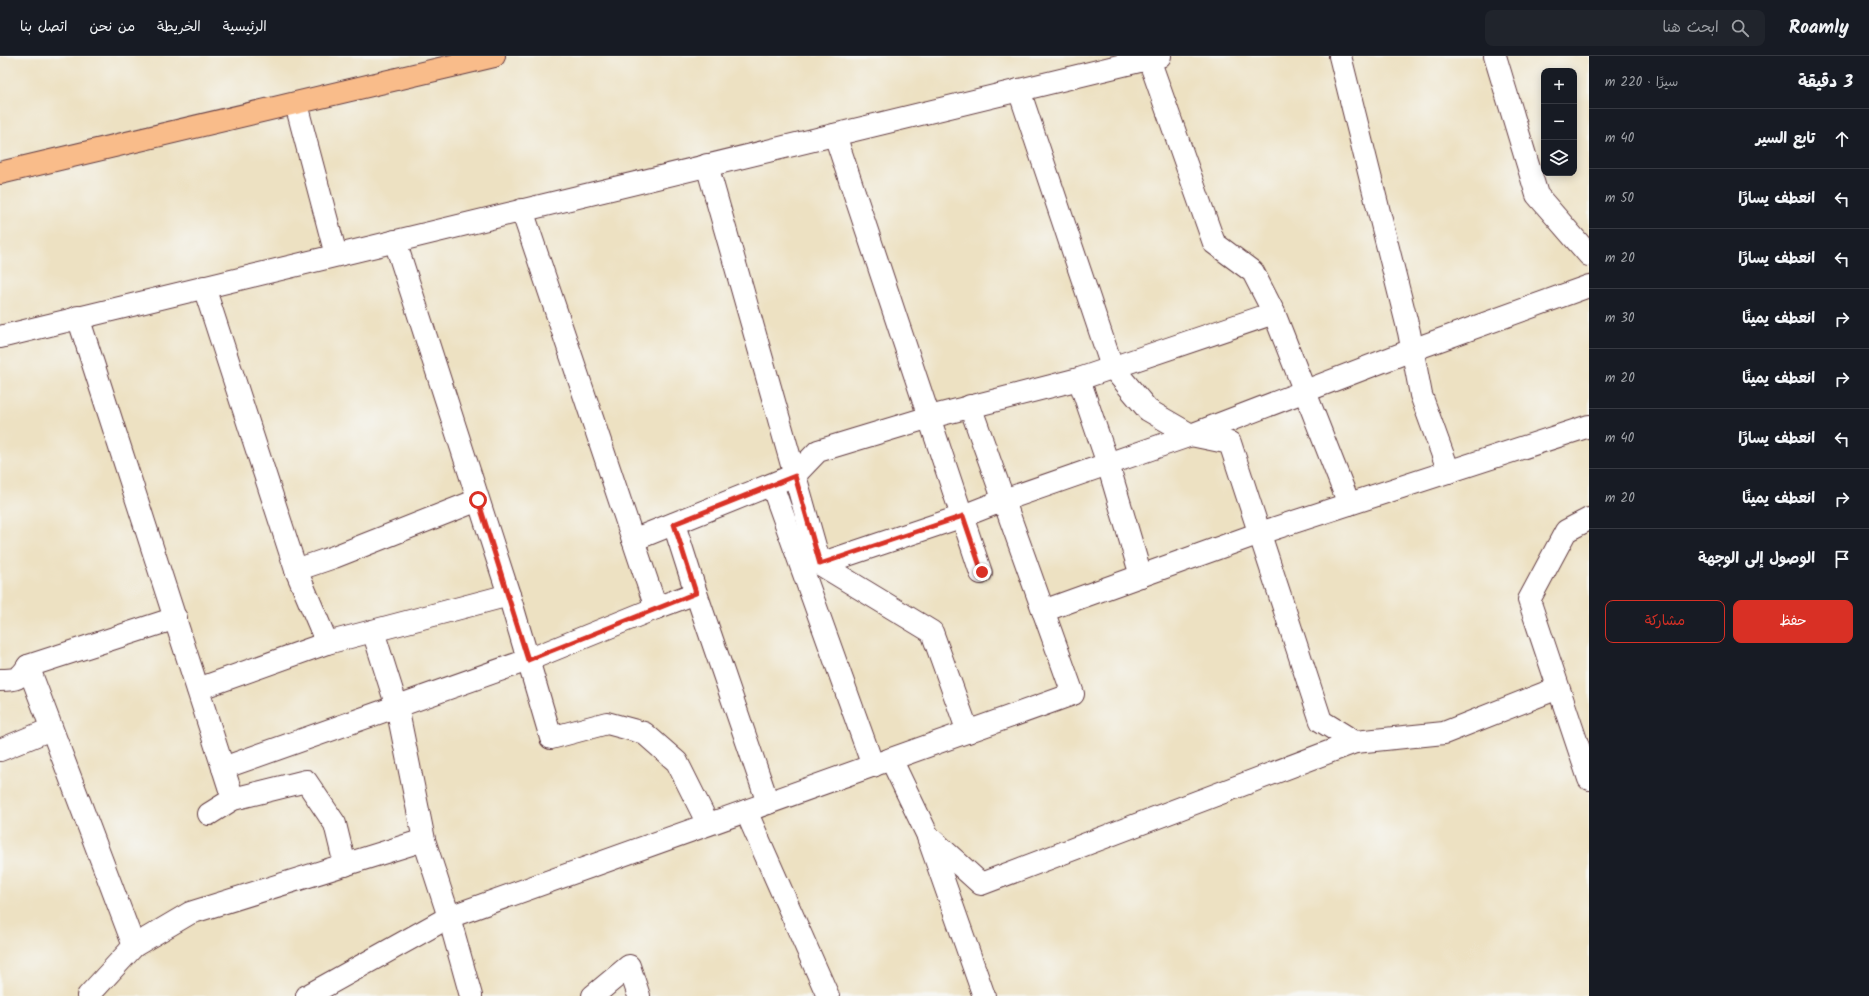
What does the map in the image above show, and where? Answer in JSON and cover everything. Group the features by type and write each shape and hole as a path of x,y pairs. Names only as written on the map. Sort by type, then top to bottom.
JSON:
{"main road":[{"path":"0,173 494,56"}],"street":[{"path":"1340,56 1412,350 1421,395 1449,472"},
{"path":"1495,56 1537,195 1589,255"},
{"path":"0,337 1154,57 1214,243 1253,272 1274,313 1349,504"},
{"path":"1019,90 1112,368 1148,410 1191,435 1230,443 1322,721 1355,742"},
{"path":"296,104 336,255"},
{"path":"835,135 982,572"},
{"path":"707,165 820,564 932,632 968,732"},
{"path":"522,210 656,608"},
{"path":"395,241 509,595 551,738 607,723 644,733 677,762 708,824"},
{"path":"820,564 963,516 1004,500 1191,435 1412,350 1589,286"},
{"path":"204,287 296,570 327,643"},
{"path":"633,540 795,476 818,451 930,417 1079,379 1274,313"},
{"path":"78,317 234,799"},
{"path":"1079,379 1108,464 1141,576"},
{"path":"308,996 449,917 1073,694 970,406"},
{"path":"1043,610 1260,533 1589,426"},
{"path":"772,485 882,762 928,836 984,996"},
{"path":"296,570 334,557 478,500"},
{"path":"1589,519 1566,531 1529,600 1589,779"},
{"path":"674,524 768,803"},
{"path":"223,768 528,660 696,593"},
{"path":"198,689 327,643 509,595"},
{"path":"0,680 11,680 21,677 28,666 176,618"},
{"path":"373,631 396,707 424,840 449,917 471,996"},
{"path":"28,666 134,946"},
{"path":"928,836 982,884 1355,742 1444,733 1558,688"},
{"path":"0,750 51,729"},
{"path":"209,814 234,799 306,781 335,824 345,865"},
{"path":"746,810 828,996"},
{"path":"91,994 134,946 190,913 424,840"},
{"path":"593,996 629,966 639,996"}],"route":[{"path":"478,500 509,595 528,660 696,593 674,524 795,476 820,564 963,516 982,572"}]}
